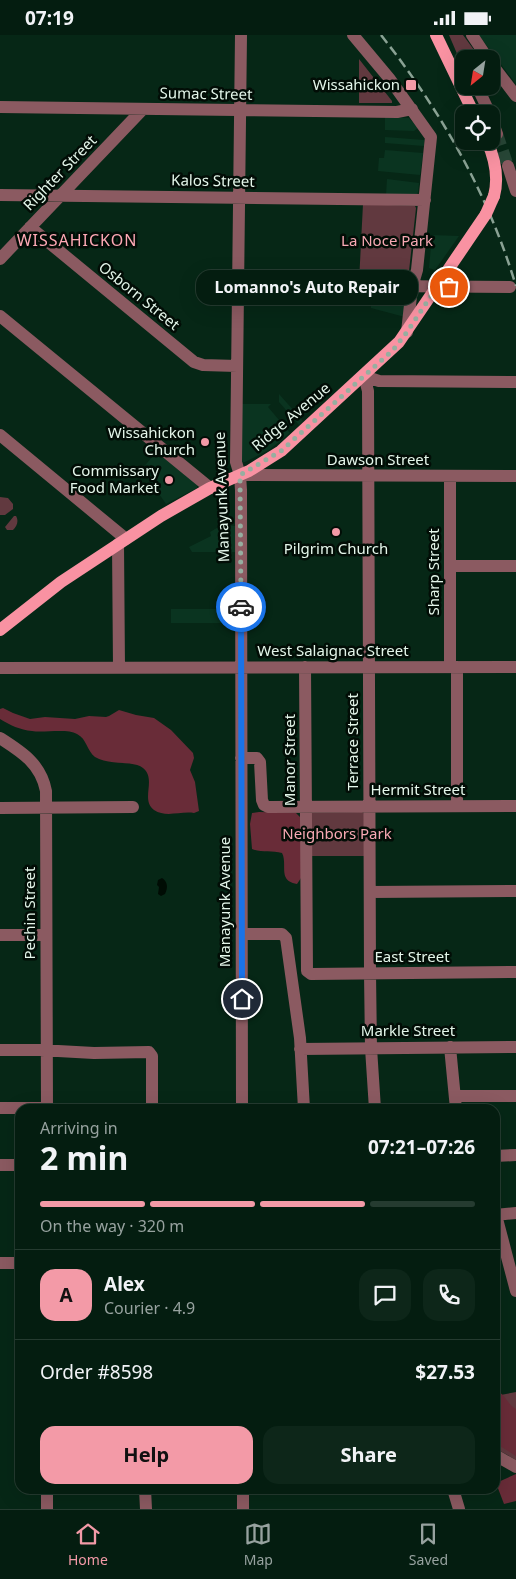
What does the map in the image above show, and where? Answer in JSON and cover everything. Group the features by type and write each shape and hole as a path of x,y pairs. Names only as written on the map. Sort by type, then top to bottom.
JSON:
{"main road":[{"path":"436,35 455,69"},
{"name":"Ridge Avenue","path":"0,630 61,582 172,509 210,488 240,475 281,451 393,350 486,214 494,196 496,182 496,167 492,150"}],"street":[{"name":"Manayunk Avenue","path":"241,35 236,462 240,475 242,1104"},
{"path":"353,35 412,109 431,137 417,270 412,287 407,332"},
{"path":"472,35 482,50"},
{"path":"500,75 516,96"},
{"name":"Sumac Street","path":"0,107 397,112 412,109"},
{"name":"Righter Street","path":"0,259 143,109"},
{"path":"508,166 516,191"},
{"name":"Kalos Street","path":"0,195 425,200"},
{"name":"Osborn Street","path":"30,227 194,362 204,365 237,366"},
{"path":"238,285 510,287"},
{"path":"0,316 210,488"},
{"path":"364,376 379,381 516,381"},
{"name":"Terrace Street","path":"364,376 368,391 370,973 374,1104"},
{"path":"0,435 122,541 119,668"},
{"name":"Dawson Street","path":"240,475 516,476"},
{"name":"Sharp Street","path":"450,476 450,566 457,806"},
{"path":"450,566 516,566"},
{"name":"Manor Street","path":"305,667 308,972"},
{"name":"West Salaignac Street","path":"0,668 516,667"},
{"name":"Pechin Street","path":"0,738 22,752 37,768 45,786 47,1104"},
{"name":"Hermit Street","path":"241,758 257,758 260,762 262,800 264,805 306,807 516,806"},
{"path":"0,808 133,807"},
{"path":"370,892 516,891"},
{"path":"242,934 284,935 300,1049 304,1104"},
{"path":"0,935 46,935"},
{"name":"East Street","path":"308,972 311,974 516,972"},
{"path":"450,1047 455,1103 516,1095"},
{"name":"Markle Street","path":"300,1049 516,1047"},
{"path":"0,1050 101,1053 147,1051 151,1053 152,1104"},
{"path":"0,1108 15,1108"},
{"path":"500,1156 516,1155"},
{"path":"0,1165 15,1165"},
{"path":"500,1215 516,1213"},
{"path":"500,1225 511,1251 516,1291"},
{"path":"0,1263 15,1263"},
{"path":"500,1458 516,1467"},
{"path":"47,1494 48,1509"},
{"path":"146,1494 146,1509"},
{"path":"243,1494 243,1509"},
{"path":"454,1494 459,1509"}],"shaded area":[{"path":"479,35 516,35 516,84 500,63 500,50 490,50"},
{"path":"385,117 409,118 418,128 414,131 385,130"},
{"path":"385,137 424,140 424,146 385,143"},
{"path":"385,150 423,153 420,175 378,171 379,158 384,158"},
{"path":"387,179 419,183 418,192 417,194 386,195"},
{"path":"432,235 459,236 435,270 429,268"},
{"path":"371,292 406,293 405,317 371,308"},
{"path":"279,394 303,421 299,425 279,402"},
{"path":"242,404 271,404 268,407 290,433 269,450 245,462 242,462 241,459"},
{"path":"157,451 197,484 197,488 166,504 142,469"},
{"path":"222,525 235,526 236,552 192,552 189,547 211,536 210,532"},
{"path":"171,609 236,609 236,623 171,623"},
{"path":"3,708 30,719 45,717 75,719 89,716 106,717 119,710 154,718 171,730 193,753 194,758 190,770 195,782 199,811 194,813 163,814 154,810 148,801 149,778 143,768 134,764 101,760 95,757 83,739 73,732 32,731 15,727 0,719 0,709"},
{"path":"252,813 296,813 301,818 301,878 297,884 291,882 285,876 282,853 252,849 250,824"},
{"path":"162,878 167,887 165,894 161,896 158,894 159,887 157,885 158,880"},
{"path":"500,1393 510,1405 516,1409 516,1456 500,1446"},
{"path":"516,1474 516,1501 504,1504 500,1494 500,1481"}],"green space":[{"path":"449,35 463,35 474,50 455,50"},
{"path":"359,59 392,101 392,103 359,103"},
{"name":"La Noce Park","path":"363,204 415,206 408,280 359,282"},
{"path":"0,497 8,498 13,504 13,509 5,515 0,515"},
{"path":"14,516 17,518 16,525 13,530 7,530 5,527"},
{"name":"Neighbors Park","path":"362,812 365,814 365,856 310,856 310,813"},
{"path":"516,1392 516,1460 500,1451 500,1395"}],"tunnel":[{"path":"500,143 508,166"}],"railway":[{"path":"381,35 443,123 460,154 492,218 516,286"}],"way so far":[{"path":"241,607 240,475 281,451 393,350 437,287 449,287"}],"place":[{"name":"Wissahickon","path":"411,85"},
{"name":"Lomanno's Auto Repair","path":"449,287"},
{"name":"Wissahickon Church","path":"205,442"},
{"name":"Commissary Food Market","path":"169,480"},
{"name":"Pilgrim Church","path":"336,532"}],"district":[{"name":"WISSAHICKON","path":"77,240"}],"route":[{"path":"241,607 242,999"}]}
